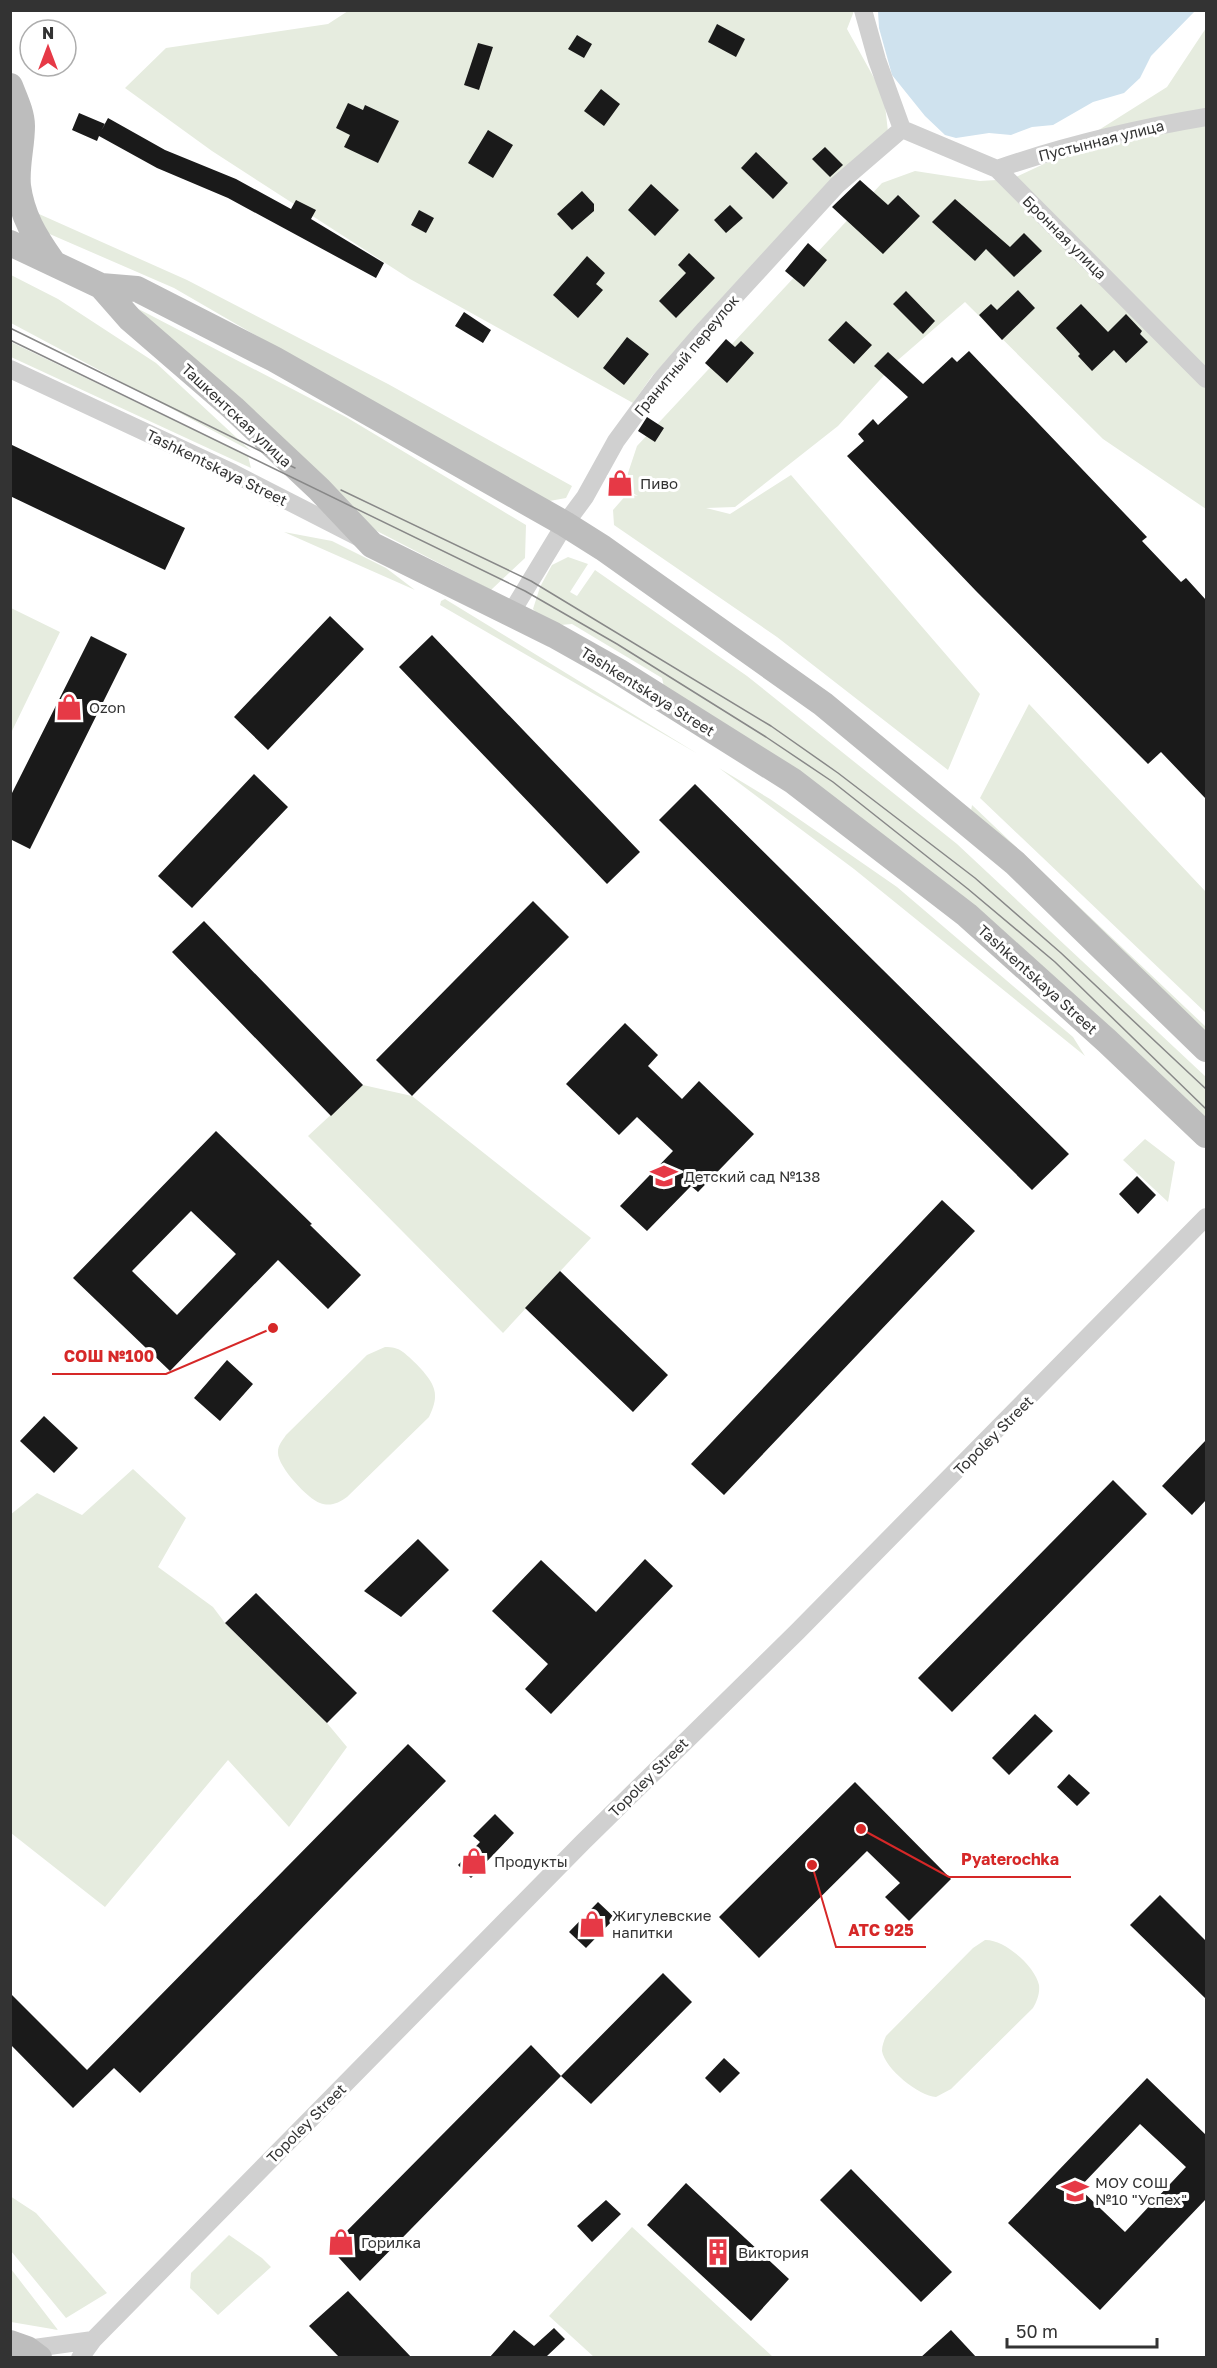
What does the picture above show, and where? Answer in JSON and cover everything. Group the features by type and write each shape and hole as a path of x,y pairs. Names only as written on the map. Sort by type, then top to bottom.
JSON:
{"main road":[{"path":"10,86 18,105 22,126 14,155 24,216 53,264"},
{"name":"Ташкентская улица","path":"10,243 101,286 137,289 201,321 274,359 565,524"},
{"name":"Ташкентская улица","path":"101,286 130,319 233,408 319,489 372,545"},
{"path":"565,524 603,548 823,704 1015,863 1206,1049"},
{"name":"Tashkentskaya Street","path":"372,545 554,635 618,671 793,781 967,915 1107,1041 1206,1135"}],"street":[{"path":"863,10 877,60 902,129"},
{"name":"Пустынная улица","path":"997,169 1056,148 1145,127 1206,117"},
{"name":"Бронная улица","path":"902,129 997,169 1206,379"},
{"name":"Гранитный переулок","path":"511,613 565,524 585,497 616,441 660,381 705,328 837,185 902,129"},
{"name":"Tashkentskaya Street","path":"10,369 232,473 372,545"},
{"name":"Topoley Street","path":"80,2358 93,2340 578,1848 798,1632 1206,1217"},
{"path":"25,2350 93,2340"}],"shaded area":[{"path":"348,11 854,11 847,29 884,96 888,132 652,376 633,403 410,279 212,151 125,88 166,48 328,24"},
{"path":"1206,28 1206,509 1103,439 965,302 898,360 838,426 735,507 706,508 730,514 791,475 980,694 948,770 777,637 614,525 613,510 627,494 638,496 623,488 637,446 882,183 915,171 980,181 1012,179 1048,162 1167,87"},
{"path":"30,210 187,280 388,384 572,486 566,498 544,502 174,288 45,232"},
{"path":"11,275 58,299 156,363 251,451 11,323"},
{"path":"129,304 346,417 526,525 525,558 491,590 373,529"},
{"path":"11,342 248,456 251,468 11,357"},
{"path":"284,532 332,541 386,568 415,590"},
{"path":"568,557 588,564 570,592 577,596 595,570 747,676 957,844 1206,1077 1206,1135 1033,967 665,691 662,678 572,624 548,626 533,609 540,587 552,565"},
{"path":"445,599 698,754 440,605"},
{"path":"11,608 60,632 11,733"},
{"path":"1029,704 1206,892 1206,1013 980,798"},
{"path":"719,768 770,799 897,887 1073,1037 1085,1056 854,869"},
{"path":"972,805 1206,1027 1206,1042 970,817"},
{"path":"363,1085 412,1096 591,1238 503,1333 308,1136"},
{"path":"1145,1139 1175,1162 1168,1202 1123,1160"},
{"path":"385,1347 403,1352 429,1379 435,1396 429,1417 347,1497 334,1504 320,1503 294,1481 282,1465 278,1452 279,1445 286,1435 367,1355"},
{"path":"133,1469 186,1518 158,1567 213,1607 225,1623 327,1723 347,1747 289,1827 228,1760 105,1907 11,1833 10,1515 37,1493 82,1515"},
{"path":"985,1940 1001,1944 1009,1949 1032,1970 1039,1985 1037,2000 1033,2008 951,2089 936,2097 921,2092 896,2073 884,2058 882,2047 886,2036 973,1948"},
{"path":"10,2196 36,2213 107,2293 66,2318 11,2251"},
{"path":"632,2227 773,2357 594,2357 549,2316"},
{"path":"229,2235 271,2267 218,2315 190,2288 191,2273"},
{"path":"11,2269 58,2330 11,2322"}],"water":[{"path":"878,11 1195,11 1151,56 1140,78 1124,93 1093,102 1053,125 1032,127 1011,135 989,133 956,138 945,135 925,116 892,75 879,28"}],"building":[{"path":"717,24 745,39 736,57 708,42"},
{"path":"577,35 592,44 584,58 568,49"},
{"path":"478,43 493,47 479,90 464,85"},
{"path":"601,89 620,104 604,126 584,111"},
{"path":"348,103 363,110 365,105 399,121 378,163 344,147 350,135 336,128"},
{"path":"79,113 105,124 108,118 165,150 236,179 291,209 296,200 316,210 311,219 384,263 376,278 228,198 157,168 99,136 97,141 72,130"},
{"path":"488,130 513,145 493,178 468,163"},
{"path":"825,147 843,165 830,177 812,159"},
{"path":"756,152 788,183 773,199 741,168"},
{"path":"860,180 888,205 898,195 920,216 883,254 832,207"},
{"path":"651,184 679,210 655,236 628,210"},
{"path":"582,191 594,204 594,211 572,230 557,214"},
{"path":"955,199 1010,247 1024,233 1042,251 1014,277 986,249 975,261 932,222"},
{"path":"730,205 743,218 726,233 714,220"},
{"path":"419,210 434,218 426,233 411,225"},
{"path":"808,243 827,260 804,287 785,271"},
{"path":"689,253 715,278 676,318 659,301 686,273 678,265"},
{"path":"587,256 605,273 596,284 603,290 578,318 553,295"},
{"path":"1018,290 1035,308 1002,340 979,315 991,304 997,310"},
{"path":"906,291 935,321 923,334 893,304"},
{"path":"1081,304 1108,332 1126,314 1142,331 1140,334 1148,342 1126,363 1114,350 1092,371 1056,328"},
{"path":"464,312 491,330 483,343 455,326"},
{"path":"846,321 872,345 854,364 828,340"},
{"path":"627,337 649,354 624,385 603,368"},
{"path":"726,339 735,347 741,341 754,353 727,383 705,363"},
{"path":"969,351 1147,537 1142,541 1181,582 1186,578 1206,600 1206,799 1161,752 1148,764 976,591 847,456 864,441 858,434 873,419 878,425 908,397 874,366 888,352 923,384 952,357 957,362"},
{"path":"647,417 664,428 655,442 638,431"},
{"path":"10,444 185,528 165,570 10,496"},
{"path":"330,616 364,649 268,750 234,717"},
{"path":"432,635 640,852 607,884 399,667"},
{"path":"91,636 127,654 30,849 10,839 10,797"},
{"path":"254,774 288,807 192,908 158,876"},
{"path":"695,784 1069,1154 1032,1190 659,820"},
{"path":"533,901 569,937 412,1096 376,1060"},
{"path":"204,921 363,1085 331,1116 172,952"},
{"path":"625,1023 658,1055 648,1066 682,1099 699,1081 754,1134 698,1192 691,1186 647,1231 620,1206 673,1151 637,1117 619,1135 566,1084"},
{"path":"216,1131 361,1275 328,1309 278,1260 170,1371 73,1278","holes":["191,1211 236,1254 177,1315 132,1271"]},
{"path":"1137,1176 1156,1195 1138,1214 1119,1194"},
{"path":"942,1200 975,1231 724,1495 691,1464"},
{"path":"560,1271 668,1375 633,1412 525,1308"},
{"path":"227,1360 253,1384 220,1421 194,1398"},
{"path":"44,1416 78,1448 54,1473 20,1441"},
{"path":"1206,1440 1206,1500 1192,1515 1162,1486"},
{"path":"1113,1480 1147,1514 952,1712 918,1678"},
{"path":"418,1539 449,1570 401,1617 364,1591"},
{"path":"645,1559 673,1586 551,1714 525,1689 548,1664 492,1611 541,1560 596,1612"},
{"path":"256,1593 357,1693 327,1723 225,1623"},
{"path":"1035,1714 1053,1731 1009,1775 992,1758"},
{"path":"408,1744 446,1781 140,2093 114,2068 73,2108 10,2044 10,1993 87,2070"},
{"path":"1069,1774 1090,1793 1077,1806 1057,1787"},
{"path":"855,1782 951,1879 909,1921 885,1897 900,1883 867,1851 759,1958 719,1917"},
{"path":"495,1814 514,1833 471,1878 458,1865 480,1842 473,1836"},
{"path":"1160,1895 1206,1941 1206,1999 1130,1925"},
{"path":"598,1902 615,1918 586,1948 569,1932"},
{"path":"663,1973 692,2002 591,2104 561,2076"},
{"path":"531,2045 561,2076 360,2281 330,2248"},
{"path":"724,2058 740,2073 720,2093 705,2078"},
{"path":"1147,2078 1206,2135 1206,2199 1100,2310 1008,2223","holes":["1140,2124 1186,2167 1125,2232 1079,2188"]},
{"path":"851,2169 952,2272 921,2302 820,2200"},
{"name":"Виктория","path":"686,2183 789,2279 751,2321 647,2225"},
{"path":"606,2200 621,2214 592,2242 577,2226"},
{"path":"348,2291 412,2358 340,2358 309,2326"},
{"path":"554,2328 565,2339 547,2356 548,2358 489,2358 514,2330 534,2346"},
{"path":"951,2330 977,2358 920,2358"}],"tram line":[{"path":"10,328 295,468"},
{"path":"10,340 525,591 617,644 766,737 833,782 968,889 1055,962 1206,1109"},
{"path":"341,490 531,581 771,726 838,773 975,878 1061,953 1206,1089"}],"place":[{"name":"Пиво","path":"620,483"},
{"name":"Ozon","path":"69,707"},
{"name":"Детский сад №138","path":"664,1176"},
{"name":"СОШ №100","path":"273,1328"},
{"name":"Pyaterochka","path":"861,1829"},
{"name":"Продукты","path":"474,1861"},
{"name":"АТС 925","path":"812,1865"},
{"name":"Жигулевские напитки","path":"592,1924"},
{"name":"МОУ СОШ №10 \"Успех\"","path":"1075,2191"},
{"name":"Горилка","path":"341,2242"},
{"name":"Виктория","path":"718,2252"}]}
